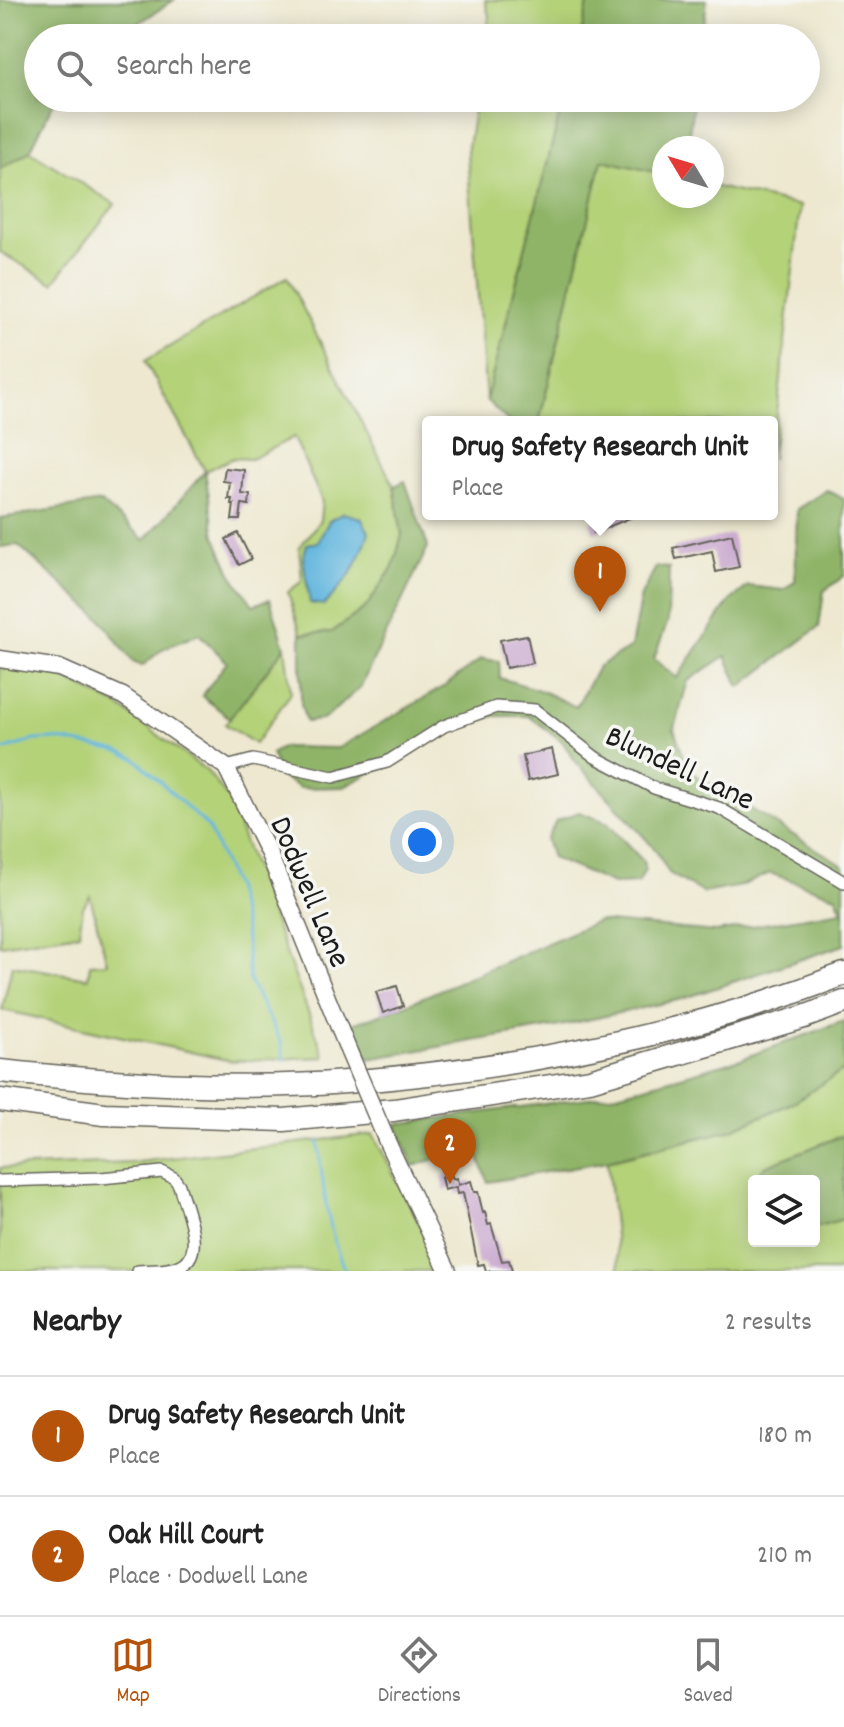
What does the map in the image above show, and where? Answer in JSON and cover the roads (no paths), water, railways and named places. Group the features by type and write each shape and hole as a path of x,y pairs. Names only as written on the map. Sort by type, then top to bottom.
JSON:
{"highway":[{"path":"0,1071 107,1082 277,1085 423,1074 605,1044 708,1019 844,974"},
{"path":"0,1100 104,1114 284,1120 394,1110 590,1080 804,1017 844,1002"}],"street":[{"name":"Dodwell Lane","path":"0,659 59,668 123,696 226,767 269,854 389,1146 448,1271"},
{"name":"Blundell Lane","path":"226,767 253,760 333,777 387,762 444,726 496,707 535,710 595,757 654,788 719,808 844,882"},
{"path":"0,1181 101,1178 162,1172 174,1178 179,1185 194,1239 192,1255 180,1266 138,1271"}],"water":[{"path":"343,513 361,518 369,532 365,544 352,572 324,605 310,603 303,558 307,544 318,542 329,521"}],"waterway":[{"path":"0,751 35,740 54,739 118,751 135,758 208,827 234,886 245,930 249,980 281,1042 284,1059"},
{"path":"318,1141 330,1223 345,1271"}],"place":[{"name":"Drug Safety Research Unit","path":"600,612"},
{"name":"Oak Hill Court","path":"450,1184"}]}
